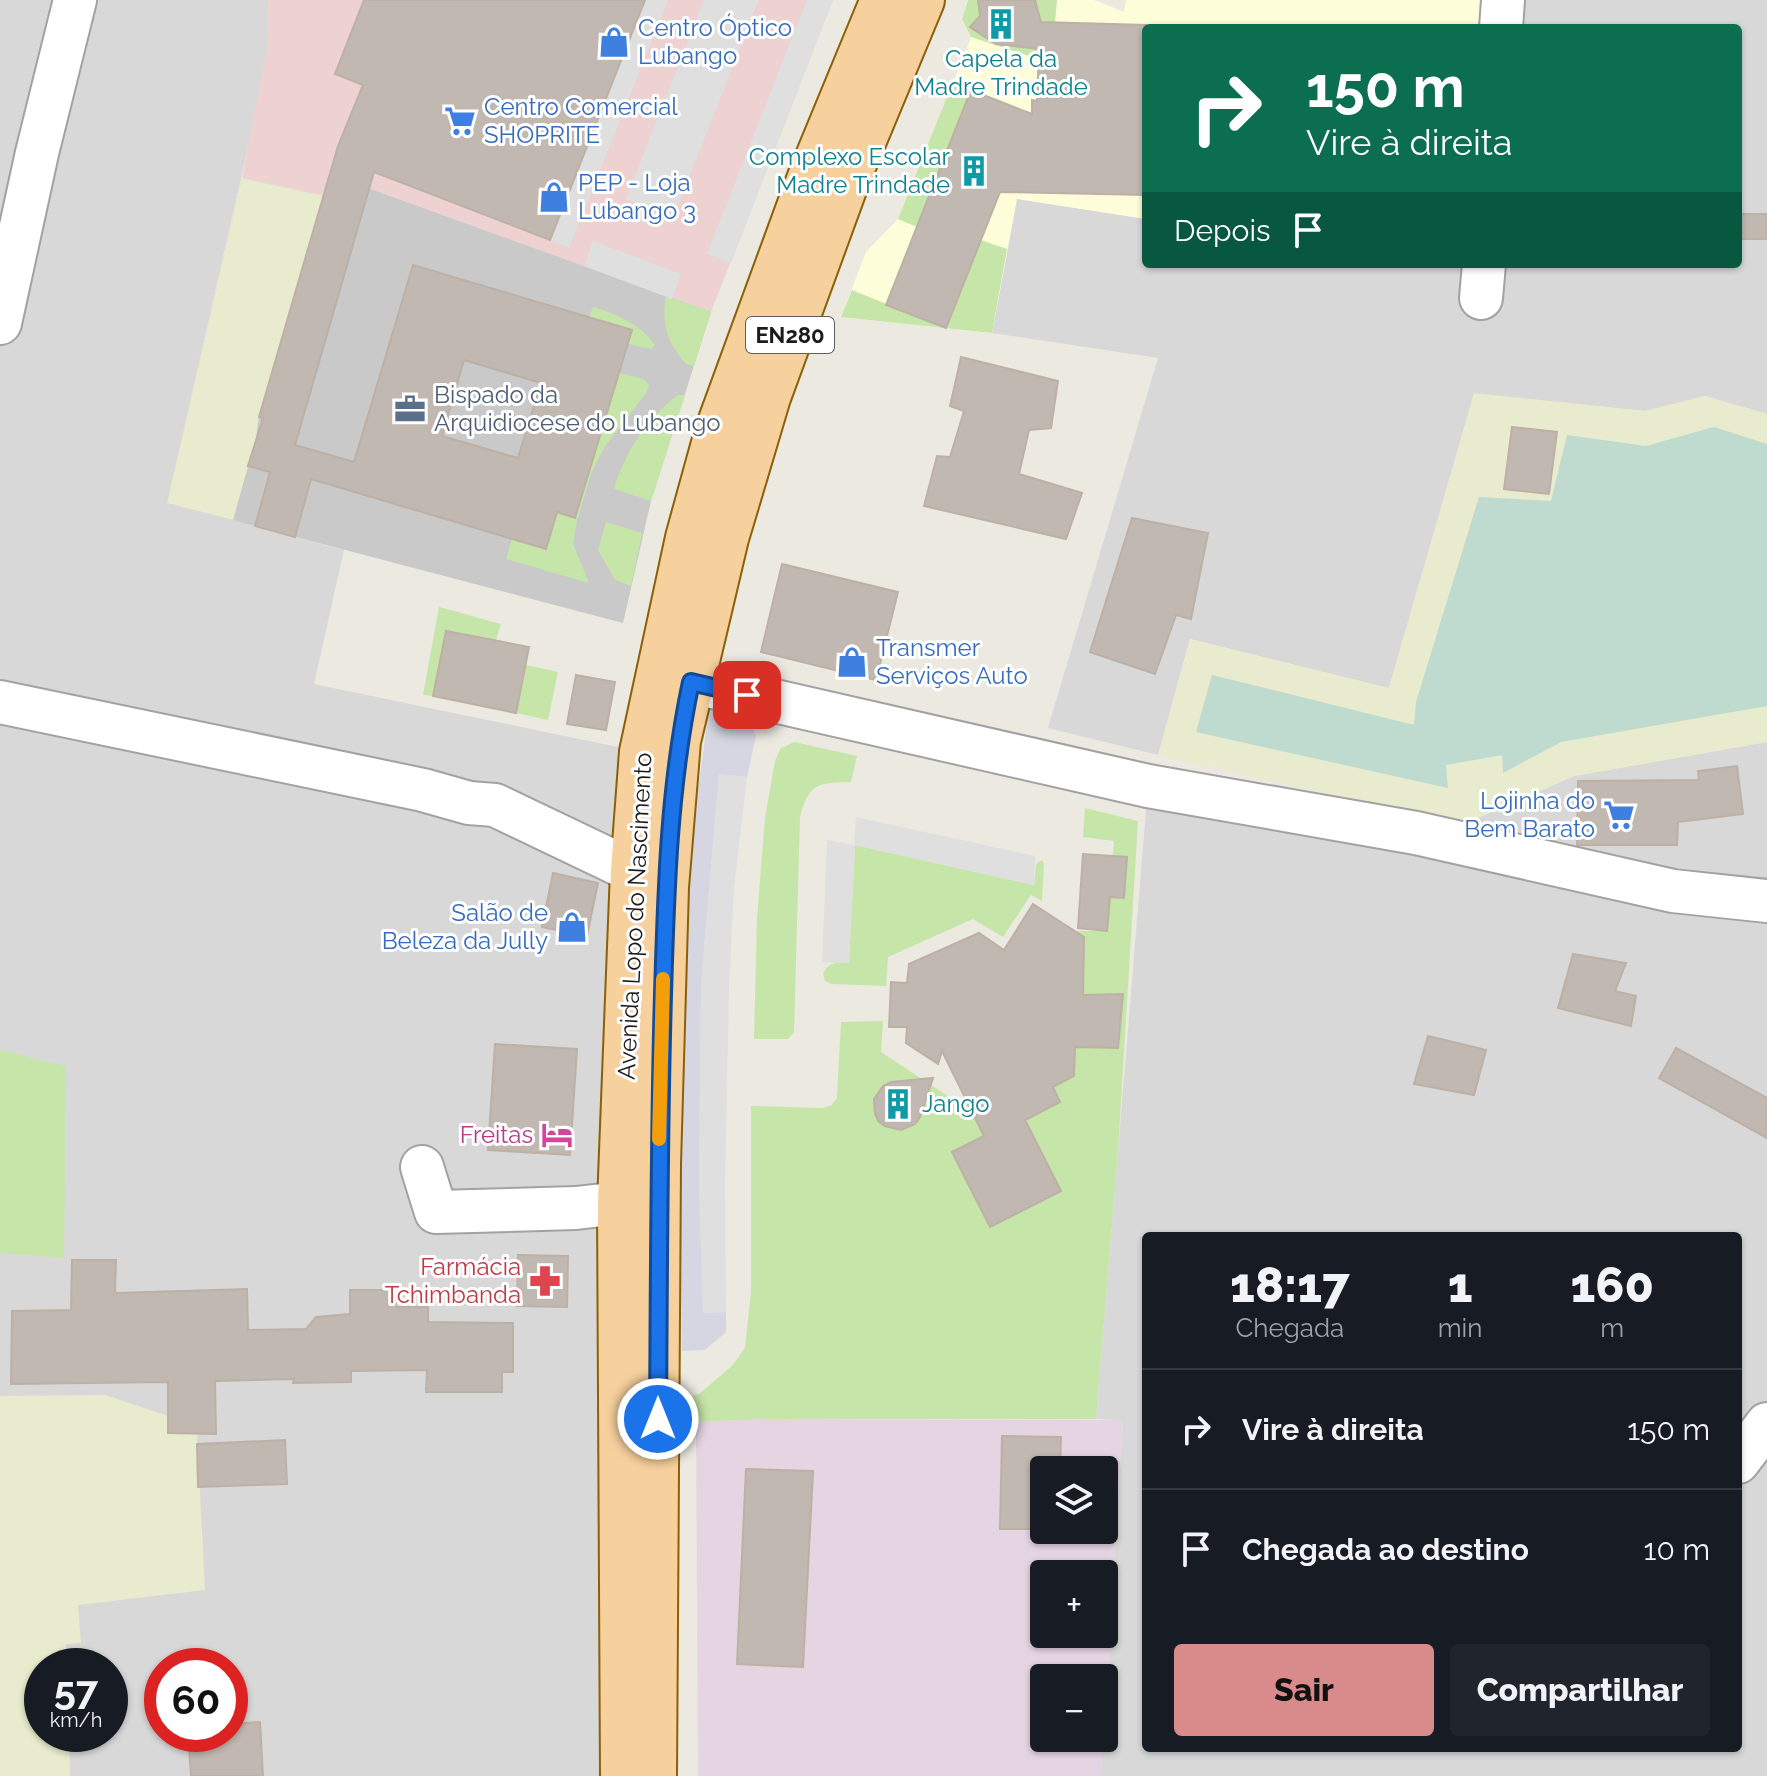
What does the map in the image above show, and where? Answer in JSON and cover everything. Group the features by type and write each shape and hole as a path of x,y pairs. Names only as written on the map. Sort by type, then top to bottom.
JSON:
{"main road":[{"name":"Avenida Lopo do Nascimento","path":"623,1776 620,1203 633,871 642,752 688,538 718,429 806,186 883,0"},
{"name":"Avenida Lopo do Nascimento","path":"654,1776 658,1164 666,887 678,741 726,538 768,397 848,178 922,0"}],"street":[{"path":"0,323 37,153 75,0"},
{"path":"1501,24 1503,0"},
{"path":"691,682 1148,786 1416,833 1673,891 1767,901"},
{"path":"0,702 423,790 469,803 495,805 633,871"},
{"path":"422,1167 436,1212 576,1208 620,1203"},
{"path":"1742,1457 1767,1424"}],"shaded area":[{"path":"0,0 268,0 269,37 256,112 167,503 344,550 314,684 642,752 621,1776 0,1776"},
{"path":"268,0 833,0 711,312 329,175 324,196 242,178 269,37"},
{"path":"645,0 668,0 569,248 550,240"},
{"path":"704,0 759,0 673,218 626,199"},
{"path":"807,0 833,0 731,263 707,254"},
{"path":"968,0 1094,0 1124,12 1126,0 1489,0 1486,24 1142,24 1142,218 1017,199 992,333 841,317 866,252 898,219 971,38 962,19"},
{"path":"1489,0 1767,0 1767,414 1705,396 1645,411 1474,394 1389,688 1190,639 1158,755 1048,728 1158,358 992,333 1017,199 1142,218 1142,268 1742,268 1742,24 1486,24"},
{"path":"329,174 711,312 651,501 623,623 167,503 242,178 323,196"},
{"path":"242,178 324,196 259,417 233,520 167,503"},
{"path":"593,241 681,274 672,299 584,266"},
{"path":"1474,393 1645,411 1705,396 1767,414 1767,742 1574,776 1462,825 1158,755 1190,639 1389,688"},
{"path":"1714,427 1767,444 1767,706 1561,742 1503,773 1502,755 1446,765 1448,788 1196,732 1212,675 1414,725 1416,702 1479,497 1551,501 1567,435 1646,446"},
{"path":"709,709 749,720 756,736 747,777 719,774 701,983 699,1187 703,1313 726,1312 726,1332 705,1350 682,1351 680,992 696,805"},
{"path":"1767,742 1767,1776 1101,1776 1102,1752 1118,1752 1118,1664 1108,1664 1109,1648 1118,1648 1118,1560 1114,1560 1115,1544 1118,1544 1123,1420 1096,1419 1148,786 1462,825 1574,776"},
{"path":"719,774 747,777 734,888 729,986 726,1312 703,1313 699,1187 701,983"},
{"path":"856,817 1035,856 1034,885 855,845 849,963 822,962 827,840 854,845"},
{"path":"105,1395 168,1416 197,1433 205,1590 78,1605 81,1643 66,1644 66,1648 24,1648 24,1752 69,1752 70,1776 0,1776 0,1396"},
{"path":"762,1419 1123,1420 1118,1503 1118,1456 1030,1456 1030,1544 1115,1544 1115,1560 1030,1560 1030,1648 1109,1648 1108,1664 1030,1664 1030,1752 1103,1752 1101,1776 698,1776 696,1422"}],"green space":[{"path":"968,0 981,0 980,16 970,27 996,44 1027,48 1035,0 1057,0 1055,23 1039,40 1038,59 971,37 962,19"},
{"path":"953,82 971,90 917,227 898,219"},
{"path":"981,240 1007,249 992,333 841,317 852,290 946,328"},
{"path":"666,296 711,312 694,366 686,364 670,340 664,316"},
{"path":"593,307 635,326 655,345 652,349 628,344 632,330 589,317"},
{"path":"619,373 644,379 649,385 647,392 606,445 592,471 577,520 573,544 589,583 506,559 512,538 546,548 557,512 576,517"},
{"path":"678,395 685,395 651,501 614,489 638,437"},
{"path":"606,522 642,533 631,586 615,580 598,550"},
{"path":"439,607 501,624 496,640 446,631 433,696 423,695"},
{"path":"526,665 558,672 548,720 516,713"},
{"path":"794,742 857,756 851,782 817,787 807,797 800,817 794,1032 788,1039 754,1039 757,918 765,818 775,761 780,749"},
{"path":"1085,808 1138,821 1118,1151 1096,1419 762,1419 696,1422 673,1416 673,1400 699,1394 732,1366 745,1348 751,1292 751,1106 822,1108 832,1105 837,1098 841,1022 883,1021 881,1052 963,1106 968,1103 984,1136 952,1153 990,1227 1061,1191 1025,1120 1060,1102 1053,1087 1074,1076 1076,1027 1118,1048 1123,995 1083,995 1084,956 1066,944 1075,931 1107,931 1086,910 1127,857 1113,856 1114,841 1083,837"},
{"path":"855,845 1034,885 1036,864 1042,860 1042,901 1031,895 1003,937 973,919 888,957 886,986 832,984 825,981 823,973 826,969 834,963 849,962"},
{"path":"0,1050 66,1066 64,1258 0,1253"}],"building":[{"path":"364,0 645,0 550,240 374,172 295,445 354,462 413,265 632,330 575,518 557,512 546,549 311,479 295,537 255,526 270,472 248,466 263,418 259,417 338,146 363,85 335,74","holes":["464,360 541,383 518,458 442,436"]},
{"path":"978,0 1035,0 1041,22 1142,25 1142,195 1000,192 946,328 886,305 971,90 1032,114 1032,100 1037,101 1039,49 996,44 970,27 980,16"},
{"path":"1742,214 1767,214 1767,239 1742,239"},
{"path":"961,357 1058,381 1051,428 1029,430 1019,474 1082,493 1066,539 924,506 937,456 950,457 964,411 950,406"},
{"path":"1512,427 1557,432 1549,494 1504,489"},
{"path":"1132,518 1208,533 1191,619 1176,615 1155,674 1090,652"},
{"path":"782,564 898,592 876,680 761,652"},
{"path":"446,631 529,647 516,713 433,696"},
{"path":"576,675 615,682 606,730 567,724"},
{"path":"1737,766 1743,814 1678,822 1677,845 1577,845 1578,781 1699,780 1698,771"},
{"path":"1083,854 1127,857 1124,898 1110,897 1107,931 1078,928"},
{"path":"553,873 598,883 587,936 542,927"},
{"path":"1033,904 1084,937 1083,995 1123,994 1118,1048 1075,1047 1074,1076 1053,1087 1060,1102 1025,1120 1061,1191 990,1227 952,1152 984,1136 942,1051 938,1064 906,1043 907,1027 889,1027 891,982 907,983 909,964 979,933 1004,950"},
{"path":"1573,954 1626,963 1615,991 1636,996 1631,1026 1558,1008"},
{"path":"1428,1036 1486,1050 1474,1095 1414,1084"},
{"path":"495,1044 577,1049 570,1155 488,1150"},
{"path":"1676,1048 1767,1098 1767,1138 1659,1078"},
{"name":"Jango","path":"933,1078 915,1124 901,1130 879,1122 874,1099 883,1086 891,1082"},
{"path":"518,1255 568,1256 567,1307 517,1306"},
{"path":"72,1260 116,1260 115,1293 247,1289 248,1330 306,1329 316,1317 350,1314 350,1290 395,1290 396,1307 428,1307 428,1322 513,1323 513,1372 502,1372 502,1392 426,1392 427,1370 351,1371 351,1382 293,1383 294,1379 215,1381 216,1434 168,1433 168,1382 11,1384 12,1311 71,1310"},
{"path":"1002,1436 1061,1437 1060,1456 1030,1456 1030,1529 1000,1529"},
{"path":"285,1440 287,1484 198,1487 197,1444"},
{"path":"746,1469 813,1471 803,1667 737,1664"},
{"path":"260,1722 263,1776 191,1776 189,1752 248,1752 248,1723"}],"slow traffic":[{"path":"659,1139 663,979"}],"place":[{"name":"Capela da Madre Trindade","path":"1001,24"},
{"name":"Centro Óptico Lubango","path":"614,42"},
{"name":"Centro Comercial SHOPRITE","path":"460,121"},
{"name":"Complexo Escolar Madre Trindade","path":"974,171"},
{"name":"PEP - Loja Lubango 3","path":"554,197"},
{"name":"Bispado da Arquidiocese do Lubango","path":"410,409"},
{"name":"Transmer Serviços Auto","path":"852,662"},
{"name":"Lojinha do Bem Barato","path":"1619,815"},
{"name":"Salão de Beleza da Jully","path":"572,927"},
{"name":"Jango","path":"898,1104"},
{"name":"Freitas","path":"557,1135"},
{"name":"Farmácia Tchimbanda","path":"545,1281"}],"route":[{"path":"658,1419 658,1164 666,887 678,741 691,682 747,695"}]}
